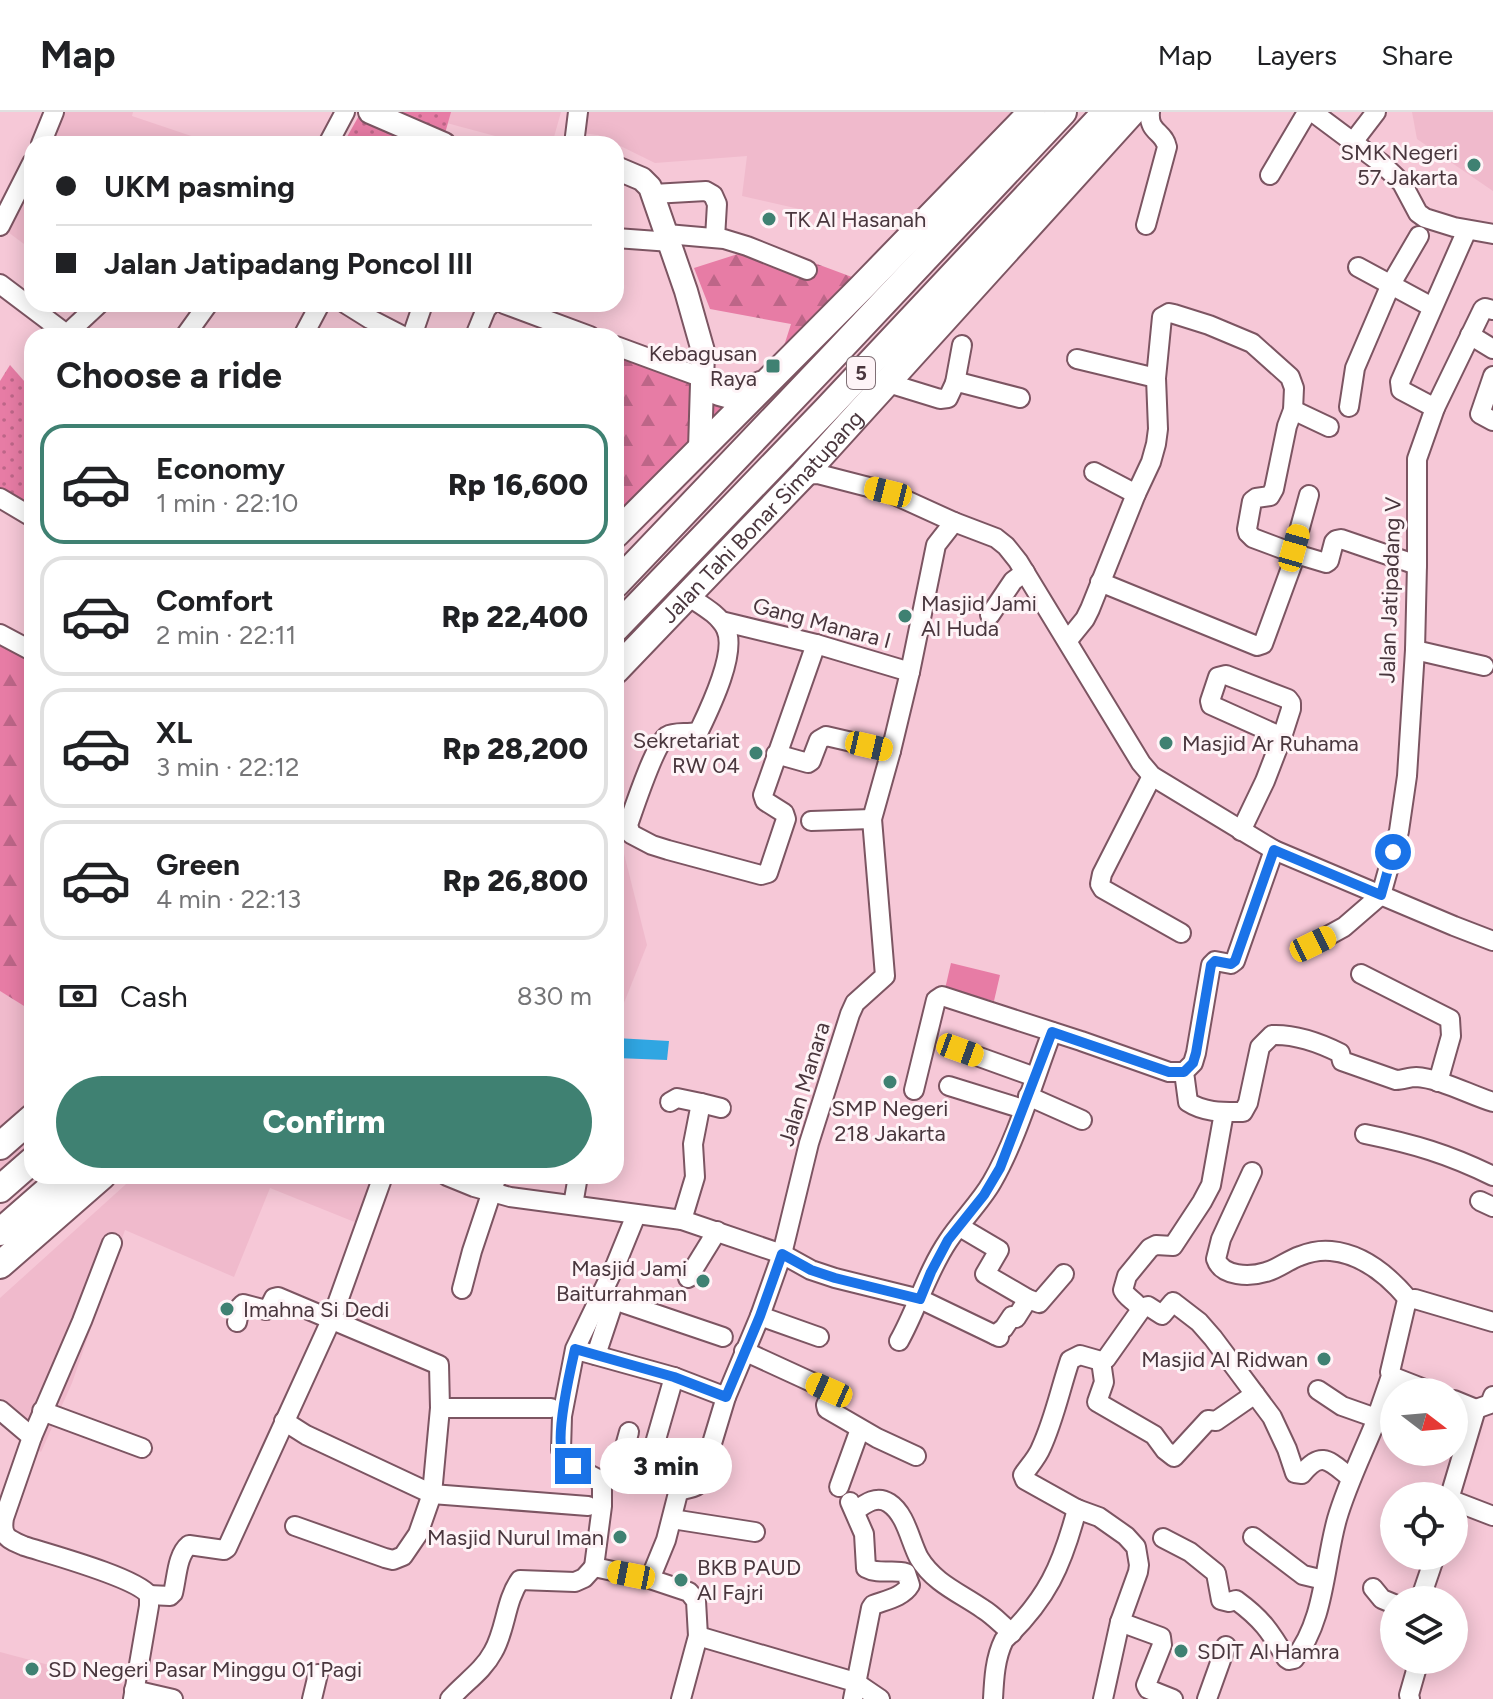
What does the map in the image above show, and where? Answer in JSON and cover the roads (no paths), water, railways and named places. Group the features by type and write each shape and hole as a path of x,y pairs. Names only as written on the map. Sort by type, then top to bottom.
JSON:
{"highway":[{"path":"624,518 700,449 1032,112"},
{"name":"5","path":"624,576 1063,112"},
{"name":"5","path":"624,620 1106,112"},
{"name":"Jalan Tahi Bonar Simatupang","path":"624,662 819,470 888,383 1132,112"},
{"path":"0,1146 24,1125"},
{"path":"0,1189 24,1168"},
{"path":"0,1232 55,1184"},
{"path":"0,1265 93,1184"}],"main road":[{"path":"370,112 426,136"},
{"path":"624,171 642,179 650,187 700,341 704,362 700,449"},
{"path":"703,382 734,397 772,377"}],"street":[{"path":"44,136 54,112"},
{"path":"332,136 345,112"},
{"path":"575,136 578,112"},
{"path":"587,136 590,112"},
{"path":"1146,225 1167,147 1165,139 1149,122 1150,112"},
{"path":"1270,175 1310,112 1355,139 1402,183 1418,213 1425,218 1493,234"},
{"path":"1355,139 1376,112"},
{"path":"0,226 5,205 24,175"},
{"path":"653,194 706,191 713,195 717,204 715,238"},
{"path":"1435,408 1399,386 1467,230"},
{"path":"1349,407 1355,368 1391,284 1419,236"},
{"path":"624,238 715,238 747,246 807,270"},
{"path":"1358,267 1432,307"},
{"path":"0,284 24,303"},
{"name":"Jalan Jatipadang V","path":"1381,895 1399,831 1407,776 1415,650 1417,459 1435,408 1483,309 1493,310"},
{"path":"36,312 56,328"},
{"path":"73,328 90,312"},
{"path":"359,312 387,328"},
{"path":"521,312 556,328"},
{"path":"1068,640 1085,619 1151,462 1158,429 1156,378 1162,317 1169,313 1252,343 1290,377 1294,388 1293,410 1274,489 1270,496 1252,501 1247,529 1253,538 1326,563 1334,542 1341,539 1417,565"},
{"path":"1470,335 1493,349"},
{"path":"888,383 944,399 950,395 955,383 962,345"},
{"path":"624,349 703,382"},
{"path":"1077,359 1156,378"},
{"path":"1493,376 1480,414 1493,421"},
{"path":"955,383 1020,398"},
{"path":"1293,410 1329,427"},
{"path":"819,470 888,492 1003,543 1025,572 1141,763 1152,776 1274,850 1493,941"},
{"path":"1094,472 1136,494"},
{"path":"1100,582 1260,645 1265,640 1294,553 1309,495"},
{"path":"0,521 6,501 24,512"},
{"path":"811,821 872,819 910,672 936,545 954,522"},
{"path":"990,615 1013,581 1025,572"},
{"path":"688,596 721,621 729,637 728,652 718,689 699,731 670,734 657,749 628,825 631,834 652,845 766,874 786,819 782,811 762,798 816,644"},
{"name":"Gang Manara I","path":"721,621 816,644 910,672"},
{"path":"0,634 24,647"},
{"path":"1415,650 1484,666"},
{"path":"776,754 808,763 819,740 826,736 891,751"},
{"path":"1241,831 1282,737"},
{"path":"1152,776 1102,874 1101,886 1181,933"},
{"name":"Jalan Manara","path":"672,1519 678,1493 697,1487 700,1483 726,1397 782,1254 809,1143 850,1014 855,1003 884,978 872,819"},
{"path":"1179,1072 1193,1063 1196,1053 1211,965 1215,961 1231,964 1235,961 1274,850"},
{"path":"1313,944 1344,927 1381,895"},
{"path":"1361,974 1450,1019 1451,1036 1438,1082"},
{"path":"914,1090 936,1000 944,996 1179,1072"},
{"path":"899,1341 948,1240 984,1195 1000,1168 1052,1032"},
{"path":"1179,1072 1188,1102 1222,1113 1243,1112 1248,1103 1260,1047 1272,1035 1280,1035 1327,1047 1340,1053 1342,1061 1396,1080 1414,1077 1438,1082 1493,1102"},
{"path":"960,1050 1035,1077"},
{"path":"949,1086 1026,1102 1082,1120"},
{"path":"670,1102 677,1098 721,1108"},
{"path":"682,1220 695,1177 693,1144 701,1103"},
{"path":"1140,1309 1123,1290 1133,1270 1153,1246 1173,1246 1202,1202 1212,1180 1222,1113"},
{"path":"1365,1134 1411,1143 1458,1159 1493,1176"},
{"path":"1252,1172 1219,1245 1216,1259 1221,1268 1232,1273 1256,1274 1311,1253 1342,1253 1381,1271 1409,1300"},
{"path":"112,1243 32,1437 3,1529 12,1541 24,1546 121,1578 149,1595 170,1596 185,1546 227,1548 332,1318 380,1184"},
{"path":"467,1184 474,1187 495,1184 524,1199 682,1220 782,1254 811,1270 835,1278 920,1299 997,1336 1012,1316 1016,1318 1028,1299"},
{"path":"462,1289 495,1184"},
{"path":"573,1205 577,1184"},
{"path":"450,1699 481,1670 494,1652 514,1589 520,1580 575,1582 584,1578 594,1567 602,1486 598,1479 566,1459 561,1450 562,1416 575,1349 636,1215"},
{"path":"960,1227 999,1250 985,1274 1028,1299 1039,1303 1064,1274"},
{"path":"688,1278 717,1231"},
{"path":"237,1322 243,1304 266,1310 276,1297 439,1365 440,1408 432,1494 413,1543 403,1556 393,1560 295,1526"},
{"path":"1163,1538 1190,1552 1216,1573 1221,1600 1236,1600 1271,1632 1286,1658 1296,1658 1312,1625 1336,1521 1391,1376 1406,1304 1415,1299 1493,1322"},
{"path":"596,1355 612,1307 617,1301 723,1337"},
{"path":"1103,1699 1120,1622 1138,1572 1136,1547 1107,1521 1077,1509 1025,1480 1024,1473 1045,1441 1070,1360 1080,1355 1101,1361 1106,1359 1140,1309 1148,1306 1162,1315 1173,1302 1213,1338 1272,1417 1295,1473 1302,1474 1309,1464 1321,1459 1328,1460 1350,1481"},
{"path":"760,1316 819,1337"},
{"path":"575,1349 674,1377 726,1397"},
{"path":"744,1351 829,1390 831,1394 827,1409 916,1456"},
{"path":"1101,1361 1104,1382 1097,1402 1154,1435 1174,1457 1208,1420 1216,1421 1255,1394"},
{"path":"1391,1376 1396,1378"},
{"path":"629,1432 624,1450 632,1456 651,1457 674,1377"},
{"path":"1318,1390 1342,1406 1376,1418"},
{"path":"1468,1406 1476,1409 1490,1404 1493,1396"},
{"path":"440,1408 551,1408"},
{"path":"1454,1482 1476,1409"},
{"path":"0,1410 32,1437"},
{"path":"42,1411 142,1448"},
{"path":"284,1421 306,1435 432,1494 588,1506"},
{"path":"860,1429 848,1500 864,1534 866,1568 884,1573 903,1571 910,1585 902,1594 871,1608"},
{"path":"848,1500 877,1499 894,1506 929,1572 1012,1633"},
{"path":"1468,1506 1493,1516"},
{"path":"993,1699 998,1655 1004,1640 1037,1606 1051,1582 1068,1543 1077,1509"},
{"path":"650,1579 672,1519 755,1532"},
{"path":"1253,1537 1303,1575 1324,1580"},
{"path":"594,1567 650,1579 694,1596 698,1636 681,1699"},
{"path":"854,1691 871,1608 870,1570"},
{"path":"1373,1588 1380,1597"},
{"path":"149,1595 134,1694 173,1699"},
{"path":"1120,1622 1161,1637 1162,1645 1146,1685 1148,1689 1173,1699"},
{"path":"698,1636 880,1699"},
{"path":"1207,1699 1226,1646"},
{"path":"312,1699 318,1674"},
{"path":"1410,1699 1415,1674"}],"water":[{"path":"624,1038 669,1041 667,1060 624,1058"}],"place":[{"name":"SMK Negeri 57 Jakarta","path":"1474,165"},
{"name":"TK Al Hasanah","path":"769,219"},
{"name":"Kebagusan Raya","path":"773,366"},
{"name":"Masjid Jami Al Huda","path":"905,616"},
{"name":"Masjid Ar Ruhama","path":"1166,743"},
{"name":"Sekretariat RW 04","path":"756,753"},
{"name":"SMP Negeri 218 Jakarta","path":"890,1082"},
{"name":"Masjid Jami Baiturrahman","path":"703,1281"},
{"name":"Imahna Si Dedi","path":"227,1309"},
{"name":"Masjid Al Ridwan","path":"1324,1359"},
{"name":"Masjid Nurul Iman","path":"620,1537"},
{"name":"BKB PAUD Al Fajri","path":"681,1580"},
{"name":"SDIT Al Hamra","path":"1181,1651"},
{"name":"SD Negeri Pasar Minggu 01 Pagi","path":"32,1669"}]}
